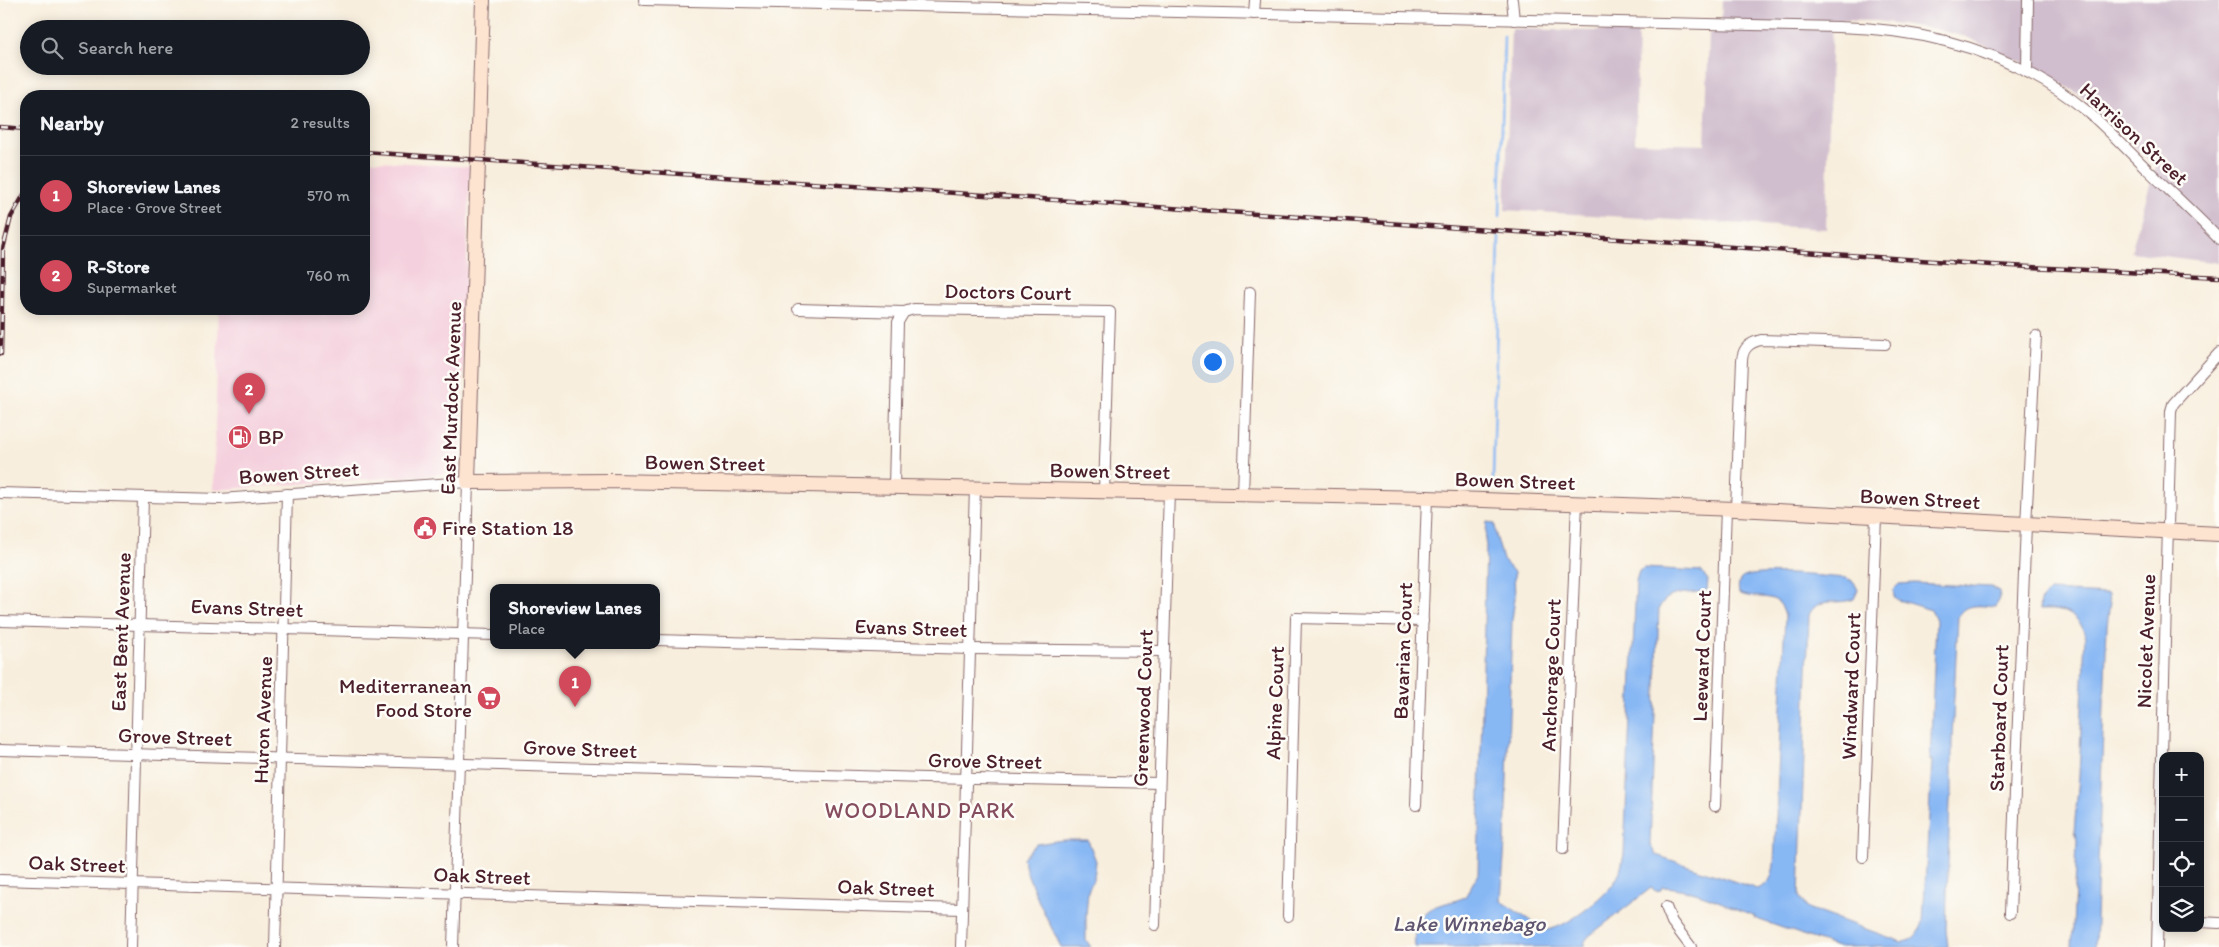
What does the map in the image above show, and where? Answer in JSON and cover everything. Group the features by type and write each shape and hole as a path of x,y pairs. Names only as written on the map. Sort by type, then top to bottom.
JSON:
{"main road":[{"name":"East Murdock Avenue","path":"468,482 483,0"},
{"name":"Bowen Street","path":"468,482 612,481 1578,502 2219,534"}],"street":[{"name":"Harrison Street","path":"644,0 998,4 1254,14 1878,28 1928,35 1984,52 2027,72 2088,112 2219,239"},
{"path":"1254,14 1255,0"},
{"path":"1512,0 1514,20"},
{"path":"2027,72 2028,0"},
{"path":"1243,494 1250,292"},
{"path":"798,309 904,312 898,322 894,487"},
{"name":"Doctors Court","path":"904,312 914,309 1110,312 1104,491"},
{"name":"Starboard Court","path":"2010,913 2036,336"},
{"name":"Leeward Court","path":"1715,806 1731,509 1744,350 1753,342 1761,340 1885,344"},
{"name":"Nicolet Avenue","path":"2161,887 2171,411 2173,404 2219,353"},
{"name":"Bowen Street","path":"0,493 220,499 468,482"},
{"name":"East Murdock Avenue","path":"453,947 468,482"},
{"path":"961,947 975,488"},
{"name":"Greenwood Court","path":"1155,925 1169,492"},
{"name":"Huron Avenue","path":"275,947 287,494"},
{"name":"East Bent Avenue","path":"131,947 143,497"},
{"name":"Bavarian Court","path":"1416,805 1427,498"},
{"name":"Anchorage Court","path":"1563,849 1578,502"},
{"name":"Windward Court","path":"1863,858 1876,516"},
{"name":"Alpine Court","path":"1288,916 1296,618 1423,621"},
{"name":"Evans Street","path":"0,621 490,635"},
{"name":"Evans Street","path":"660,640 970,649 1164,652"},
{"name":"Grove Street","path":"0,750 1159,783"},
{"name":"Oak Street","path":"0,880 962,909"},
{"path":"1666,907 1672,922 1691,947"},
{"path":"2204,922 2219,923"},
{"name":"Nicolet Avenue","path":"2157,947 2159,929"}],"shaded area":[{"path":"1722,0 2219,0 2219,263 2131,252 2155,167 2108,120 2078,94 2042,71 1966,37 1934,29 1878,21 1832,20 1826,229 1505,210 1511,29 1638,32 1635,143 1705,145 1709,33 1721,33"},
{"path":"370,160 470,167 460,468 457,473 213,490 219,315 370,315"}],"water":[{"name":"Lake Winnebago","path":"1487,522 1495,523 1496,535 1503,560 1514,572 1515,598 1512,620 1505,842 1501,901 1544,930 1552,929 1571,920 1592,905 1614,883 1622,865 1636,581 1639,571 1644,568 1701,571 1708,580 1707,590 1674,595 1663,602 1659,608 1650,845 1656,855 1757,889 1770,880 1774,864 1785,616 1782,607 1772,599 1739,593 1739,582 1748,576 1774,574 1846,578 1854,582 1858,590 1854,599 1823,603 1813,609 1809,615 1799,896 1807,908 1902,942 1910,940 1916,935 1923,922 1932,760 1930,761 1936,621 1931,610 1898,600 1894,597 1893,590 1899,584 1914,583 1991,587 1999,591 2000,599 1995,607 1969,607 1964,609 1958,617 1946,930 1948,947 1837,947 1754,918 1755,916 1721,902 1685,890 1662,887 1661,890 1656,891 1651,888 1589,936 1585,941 1584,947 1415,947 1416,931 1423,915 1434,907 1465,897 1478,874 1485,541"},
{"path":"2050,591 2108,594 2110,603 2107,626 2095,947 2072,947 2077,840 2074,831 2079,776 2085,635 2082,627 2074,617 2062,611 2040,610 2040,601"},
{"path":"1063,840 1088,840 1096,861 1094,878 1088,891 1086,915 1086,940 1091,947 1061,947 1038,900 1023,858 1036,844"}],"waterway":[{"path":"1500,216 1504,36"},
{"path":"1493,479 1499,237"}],"railway":[{"path":"0,127 20,129"},
{"path":"370,152 1992,265 2219,277"},
{"path":"1,354 3,249 11,217 20,201"}],"place":[{"name":"R-Store","path":"249,414"},
{"name":"BP","path":"240,437"},
{"name":"Fire Station 18","path":"425,528"},
{"name":"Mediterranean Food Store","path":"489,698"},
{"name":"Shoreview Lanes","path":"575,707"}],"district":[{"name":"WOODLAND PARK","path":"920,810"}]}
